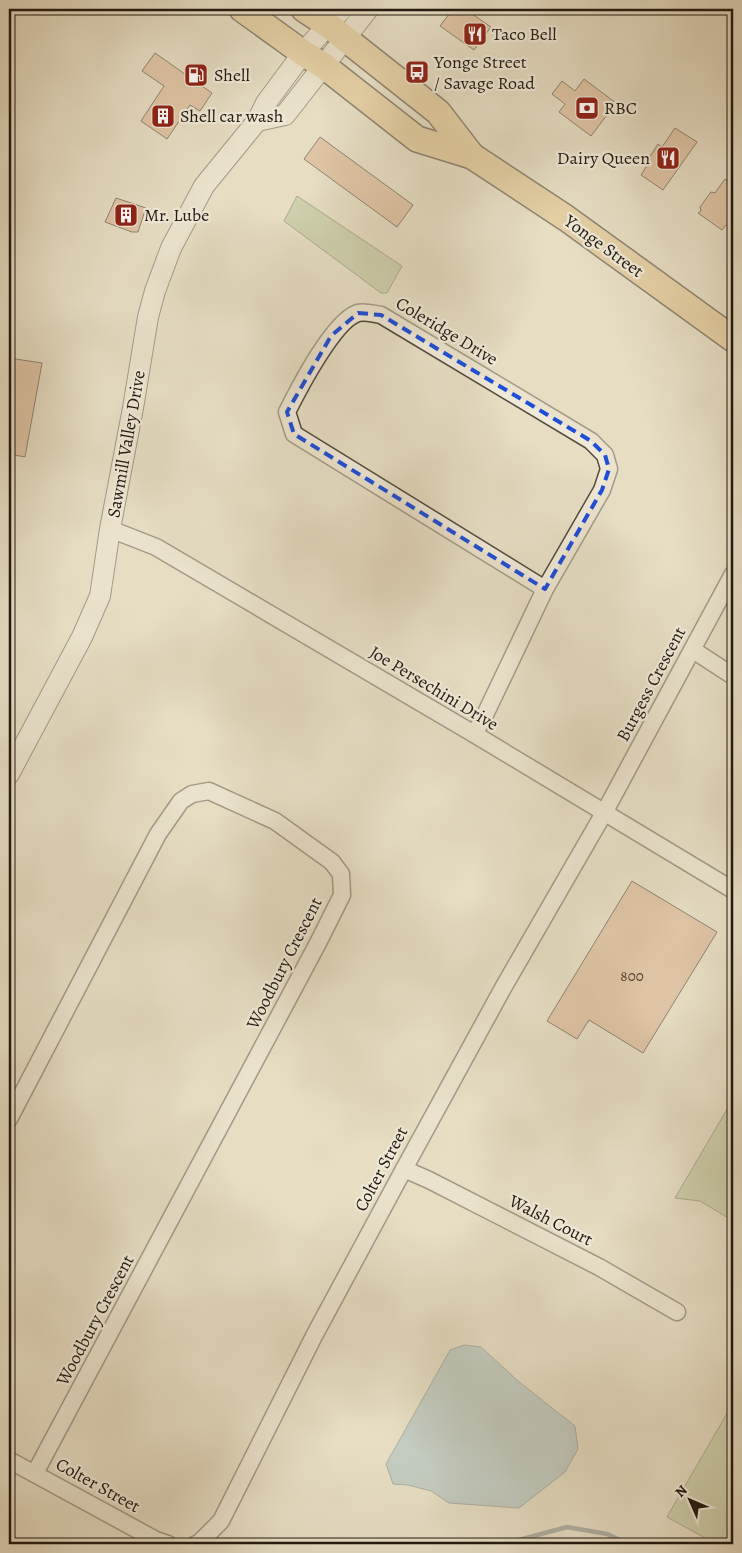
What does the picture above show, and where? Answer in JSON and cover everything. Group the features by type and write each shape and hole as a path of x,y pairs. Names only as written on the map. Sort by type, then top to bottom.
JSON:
{"main road":[{"name":"Yonge Street","path":"242,9 324,66 417,139 472,156 566,218 733,339"},
{"name":"Yonge Street","path":"304,9 338,24 438,112 472,156"}],"street":[{"path":"257,121 285,115 324,66 338,24 368,9"},
{"name":"Sawmill Valley Drive","path":"9,774 82,638 100,596 110,529 148,317 155,291 171,248 204,186 257,121 266,103 303,53 338,24"},
{"name":"Coleridge Drive","path":"474,734 545,589 602,490 609,469 605,455 591,441 381,315 358,313 349,319 331,336 287,412 294,434 545,589"},
{"name":"Joe Persechini Drive","path":"110,529 156,547 474,734 733,890"},
{"name":"Burgess Crescent","path":"604,813 733,574"},
{"path":"693,650 733,676"},
{"name":"Woodbury Crescent","path":"9,1119 158,834 181,801 192,794 209,791 275,820 332,862 341,874 342,895 35,1473"},
{"name":"Colter Street","path":"196,1544 221,1521 314,1336 404,1169 503,988 604,813"},
{"name":"Walsh Court","path":"404,1169 599,1267 677,1312"},
{"name":"Colter Street","path":"9,1460 156,1540 168,1544"}],"highlighted area":[{"path":"358,313 381,315 591,441 605,455 609,469 602,490 545,589 294,434 287,412 331,336"}],"green space":[{"path":"297,196 402,266 387,293 381,293 284,221"},
{"path":"733,1099 733,1221 700,1201 675,1198"},
{"path":"733,1403 733,1544 716,1544 667,1517"}],"water":[{"path":"464,1345 481,1347 518,1381 575,1426 578,1449 565,1472 519,1508 449,1503 431,1491 408,1485 393,1484 386,1464 450,1350"}],"building":[{"path":"453,9 465,9 491,27 474,50 440,26"},
{"path":"155,53 212,93 200,111 190,105 167,139 141,121 164,86 142,71"},
{"name":"RBC","path":"584,79 616,103 591,136 559,112 565,104 552,94 562,81 575,91"},
{"name":"Dairy Queen","path":"675,128 697,142 663,190 641,175 658,144 662,147"},
{"path":"320,137 413,205 397,227 304,159"},
{"path":"725,179 733,185 733,221 729,227 726,225 722,230 698,213 711,192 715,193"},
{"name":"Mr. Lube","path":"116,198 146,208 138,232 132,232 105,222"},
{"path":"9,358 42,363 25,457 9,454"},
{"path":"632,881 717,932 643,1053 589,1020 577,1039 547,1021"}],"waterway":[{"path":"504,1544 567,1527 607,1534 629,1544"}],"place":[{"name":"Taco Bell","path":"475,34"},
{"name":"Yonge Street / Savage Road","path":"417,72"},
{"name":"Shell","path":"196,75"},
{"name":"RBC","path":"587,108"},
{"name":"Shell car wash","path":"163,116"},
{"name":"Dairy Queen","path":"668,158"},
{"name":"Mr. Lube","path":"126,215"}]}
